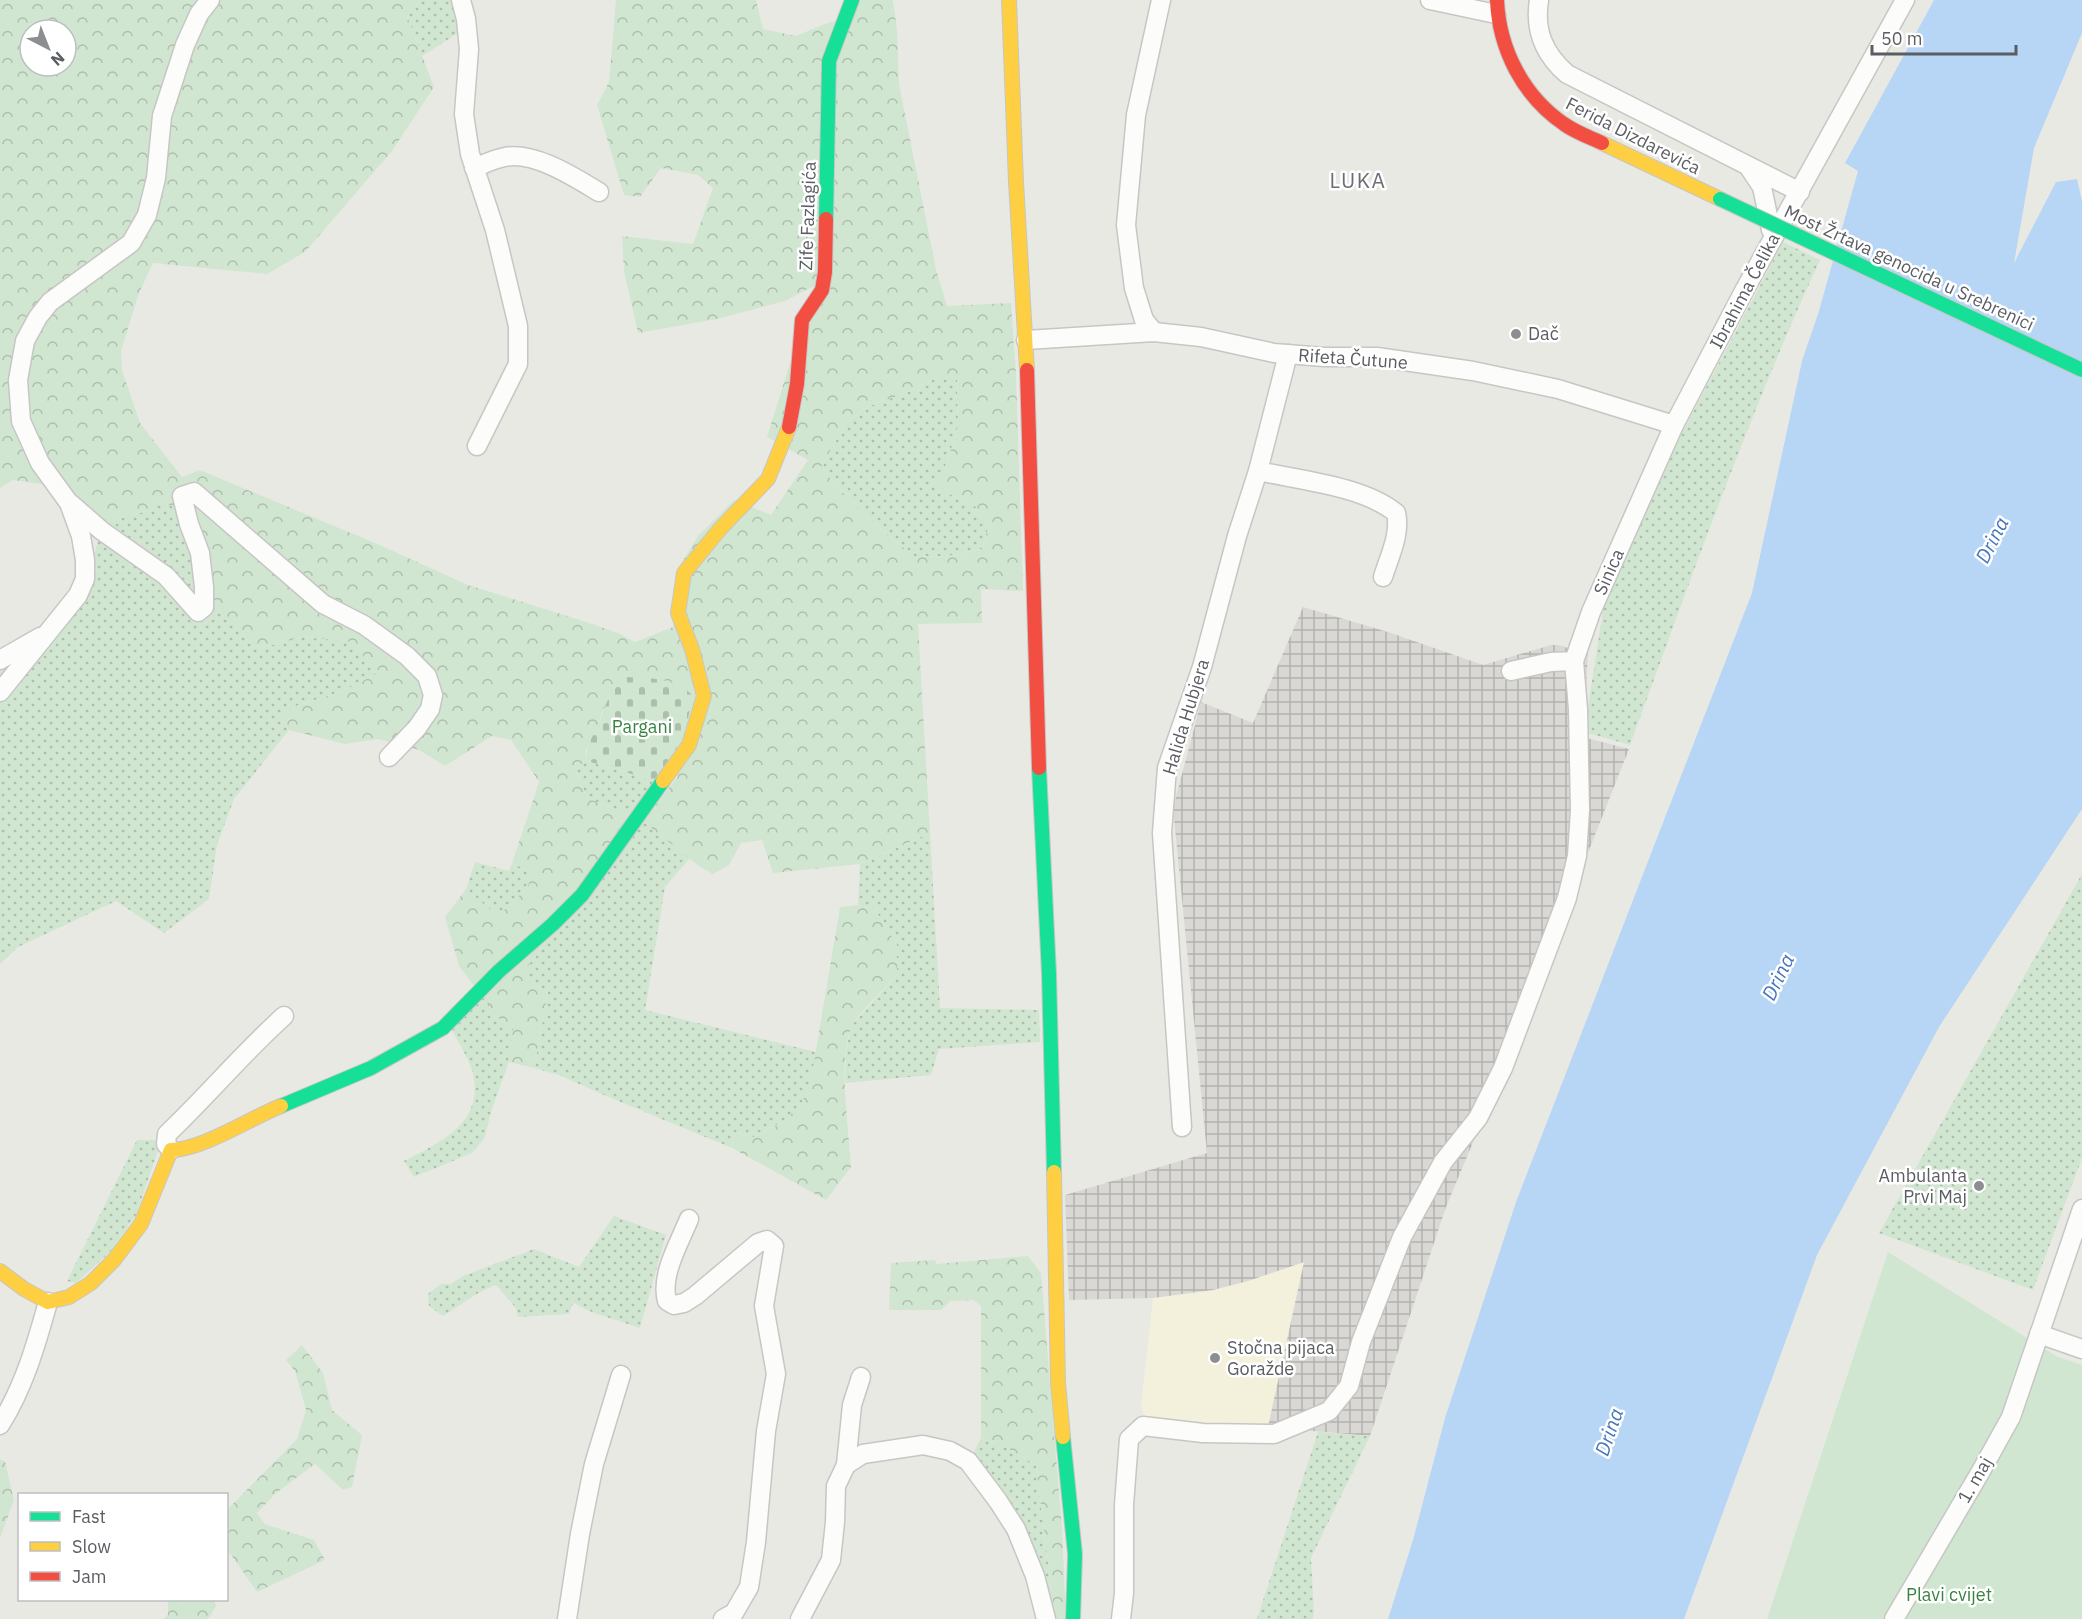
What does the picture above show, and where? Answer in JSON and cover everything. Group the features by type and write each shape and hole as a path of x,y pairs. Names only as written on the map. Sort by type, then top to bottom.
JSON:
{"street":[{"path":"210,0 199,14 185,45 162,116 156,178 147,214 131,243 50,302 38,317 26,341 18,380 21,422 40,463 69,503 102,531 166,576 198,612 204,607 200,553 182,496 194,492 323,604 364,625 407,656 427,676 433,695 430,710 417,728 389,757"},
{"path":"461,0 466,19 469,49 464,114 474,168 495,230 518,326 518,364 477,446"},
{"name":"Zife Fazlagića","path":"171,1150 181,1150 212,1138 275,1108 371,1068 443,1028 582,895 605,864 624,832 689,745 704,696 693,649 678,613 684,573 720,529 768,479 787,435 797,384 802,320 822,290 825,272 829,61 852,0"},
{"path":"1009,0 1016,182 1026,340 1035,685 1049,974 1058,1282 1058,1383 1074,1554 1073,1619"},
{"path":"1154,332 1144,320 1134,288 1126,225 1136,115 1161,0"},
{"path":"1430,0 1496,7"},
{"path":"1539,0 1542,44 1553,61 1567,74 1800,192"},
{"name":"Ibrahima Čelika","path":"1674,425 1772,240 1905,0"},
{"name":"Ferida Dizdarevića","path":"1496,7 1501,38 1513,66 1533,97 1546,112 1565,125 1720,199"},
{"path":"474,168 506,156 527,157 568,174 599,192"},
{"path":"1749,167 1762,187 1772,240"},
{"name":"Most Žrtava genocida u Srebrenici","path":"1720,199 2082,370"},
{"name":"Rifeta Čutune","path":"1026,340 1154,332 1288,354 1377,357 1473,371 1558,389 1674,425"},
{"name":"Halida Hubjera","path":"1182,1127 1162,833 1167,768 1202,667 1237,536 1258,471 1288,354"},
{"name":"Sinica","path":"1574,661 1591,612 1674,425"},
{"path":"1258,471 1356,492 1396,513 1398,521 1396,537 1383,577"},
{"path":"0,692 78,595 85,579 86,560 81,536 69,503"},
{"path":"0,660 44,635"},
{"path":"1121,1619 1124,1593 1124,1505 1129,1439 1143,1426 1203,1433 1274,1434 1329,1410 1349,1386 1360,1342 1402,1237 1443,1162 1479,1118 1503,1068 1567,898 1577,856 1580,810 1578,709 1574,661 1551,662 1510,671"},
{"path":"0,1271 24,1289 48,1302 69,1297 91,1282 114,1260 141,1224 171,1150 166,1144 167,1134 200,1103 252,1045 284,1016"},
{"name":"1. maj","path":"1894,1619 2011,1417 2082,1209"},
{"path":"689,1219 667,1274 664,1291 667,1301 674,1305 684,1303 695,1296 758,1243 767,1240 774,1246 764,1306 776,1374 766,1431 756,1542 749,1587 732,1617"},
{"path":"0,1425 15,1402 36,1345 48,1302"},
{"path":"2039,1334 2082,1349"},
{"path":"567,1619 594,1464 621,1376"},
{"path":"800,1619 831,1560 836,1522 836,1486 846,1465 852,1405 861,1377"},
{"path":"846,1465 863,1454 923,1445 950,1451 968,1461 1016,1529 1035,1576 1046,1619"}],"shaded area":[{"path":"1303,607 1388,632 1483,665 1551,645 1588,654 1583,737 1629,749 1446,1207 1370,1436 1268,1427 1304,1262 1213,1290 1153,1298 1069,1300 1065,1195 1207,1153 1173,808 1201,702 1253,723"},
{"name":"Stočna pijaca Goražde","path":"1305,1262 1268,1427 1145,1419 1141,1406 1153,1298 1213,1290"}],"green space":[{"path":"0,0 420,0 407,16 434,87 392,151 305,252 267,274 153,263 139,293 121,351 122,370 140,423 182,477 200,470 382,546 468,585 593,624 635,642 673,627 677,570 698,536 734,500 771,515 808,460 767,437 814,286 785,301 717,319 638,333 624,271 622,236 693,244 713,188 698,175 661,168 640,197 624,195 597,105 609,82 616,0 756,0 763,29 796,36 853,15 851,0 893,0 897,30 899,84 936,269 947,306 1011,303 1016,374 1023,591 981,589 982,623 918,624 930,833 860,864 773,873 762,840 741,843 729,865 713,874 700,867 644,822 527,967 527,978 548,992 534,1068 509,1062 513,1029 501,1021 459,966 445,917 466,889 498,916 528,887 531,872 512,863 539,782 511,740 492,736 445,766 419,750 378,739 345,744 289,730 280,718 296,706 343,691 380,672 348,641 302,637 261,648 234,627 214,603 208,569 189,512 157,501 151,510 103,523 47,485 13,480 0,488","holes":["938,377 957,377 958,425 948,460 934,487 975,506 988,528 982,549 948,556 915,557 865,515 821,467 846,423 867,407 905,393","603,708 678,776 644,821 587,798 574,768 587,761 585,751 598,727"]},
{"path":"420,0 471,0 474,23 422,56 407,15"},
{"path":"1783,242 1820,260 1744,440 1630,745 1584,732 1606,592 1682,433"},
{"path":"938,377 957,377 958,425 948,460 935,487 975,506 988,528 982,549 948,556 915,557 865,515 821,467 846,423 867,407 905,393"},
{"path":"157,501 189,512 261,648 302,637 349,641 380,672 343,691 296,706 281,718 289,730 234,799 217,845 209,899 164,933 116,901 18,947 0,964 0,668 90,588 96,570 94,555 103,523 151,510"},
{"name":"Pargani","path":"627,677 671,682 693,696 684,736 656,781 587,761 588,747 608,699"},
{"path":"587,761 656,781 644,822 690,858 665,887 645,1010 816,1052 808,1089 799,1108 783,1121 754,1137 735,1133 732,1148 559,1075 534,1068 548,992 526,978 527,967 644,821 587,798 574,768"},
{"path":"930,833 940,1008 1039,1010 1040,1042 939,1049 931,1075 845,1083 846,1051 851,1026 897,975 897,945 874,908 858,905 860,864"},
{"path":"475,862 509,871 512,863 531,872 528,887 498,917 466,889"},
{"path":"2082,874 2082,1158 2033,1290 1879,1233"},
{"path":"858,905 874,908 897,945 897,975 864,1009 851,1028 845,1058 845,1077 851,1167 826,1200 732,1148 735,1133 754,1137 779,1124 800,1107 811,1080 840,907"},
{"path":"483,996 501,1021 514,1029 509,1062 484,1139 472,1153 414,1177 404,1161 447,1136 468,1115 475,1085 471,1067 452,1030"},
{"path":"137,1140 155,1140 158,1151 136,1215 111,1251 76,1283 67,1281"},
{"path":"614,1216 666,1235 640,1328 594,1313 573,1303 569,1314 518,1317 516,1308 496,1285 475,1295 443,1316 429,1306 428,1294 441,1284 451,1284 463,1276 534,1249 579,1267"},
{"name":"Plavi cvijet","path":"1888,1252 2058,1357 2082,1365 2082,1619 1767,1619"},
{"path":"1028,1256 1041,1273 1062,1529 1066,1619 1055,1619 1036,1465 1004,1446 981,1438 981,1306 973,1300 950,1301 941,1310 889,1310 891,1263 935,1260 936,1264"},
{"path":"302,1345 323,1373 332,1410 362,1435 352,1487 343,1490 315,1464 275,1494 257,1513 265,1524 314,1540 325,1560 257,1592 228,1550 228,1509 297,1439 306,1410 295,1371 286,1360"},
{"path":"1318,1432 1370,1436 1311,1558 1313,1619 1257,1619"},
{"path":"981,1438 1004,1446 1036,1465 1055,1619 1037,1619 1023,1569 1011,1539 966,1468"},
{"path":"0,1460 5,1461 14,1500 0,1538"},
{"path":"168,1601 214,1601 216,1606 209,1618 205,1619 163,1619 168,1615"}],"water":[{"name":"Drina","path":"1934,0 2082,0 2082,33 2034,148 2014,263 2056,182 2077,179 2082,201 2082,809 1939,1027 1817,1255 1684,1619 1388,1619 1413,1540 1445,1418 1516,1202 1752,593 1802,361 1819,311 1858,171 1845,163"}],"traffic: fast":[{"path":"826,219 829,61 852,0"},
{"path":"1720,199 2082,370"},
{"path":"1039,768 1049,974 1054,1172"},
{"path":"281,1106 371,1068 443,1028 499,971 553,924 582,895 663,781"},
{"path":"1063,1437 1075,1554 1073,1619"}],"traffic: slow":[{"path":"1009,0 1016,182 1027,370"},
{"path":"1602,143 1720,199"},
{"path":"663,781 689,745 704,696 692,649 678,613 684,573 720,529 768,479 789,427"},
{"path":"0,1271 24,1289 48,1302 69,1297 91,1283 114,1260 141,1224 171,1150 197,1145 281,1106"},
{"path":"1054,1172 1058,1383 1063,1437"}],"traffic: jam":[{"path":"1497,0 1508,53 1525,85 1549,113 1577,132 1602,143"},
{"path":"789,427 797,384 802,320 822,290 825,272 826,219"},
{"path":"1027,370 1039,768"}],"place":[{"name":"Dač","path":"1516,334"},
{"name":"Ambulanta Prvi Maj","path":"1979,1186"},
{"name":"Stočna pijaca Goražde","path":"1215,1358"}],"district":[{"name":"LUKA","path":"1358,181"}]}
